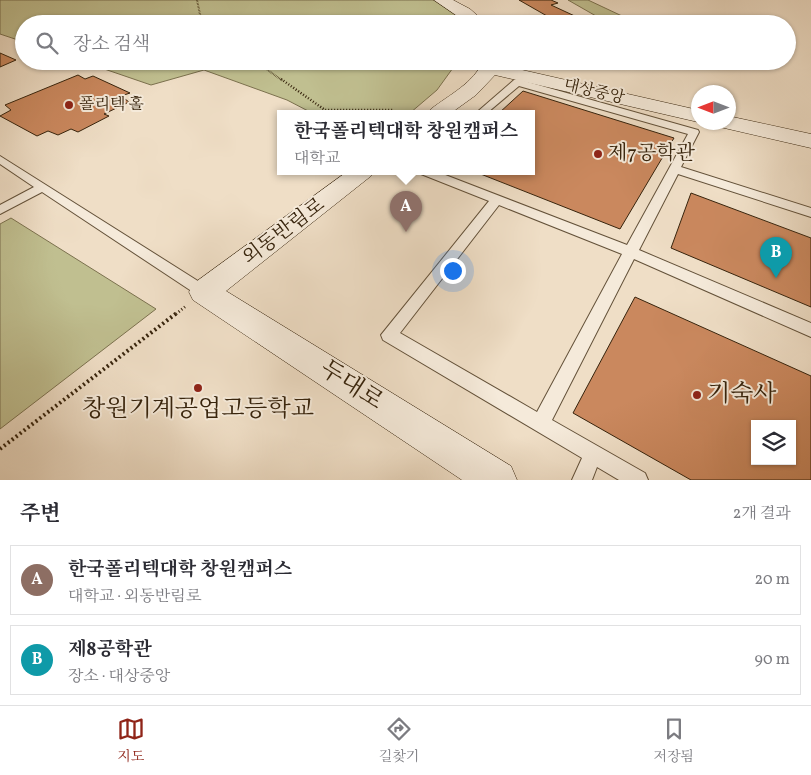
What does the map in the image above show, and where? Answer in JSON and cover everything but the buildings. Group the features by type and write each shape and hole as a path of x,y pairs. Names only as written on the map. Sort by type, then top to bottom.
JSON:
{"street":[{"path":"442,0 468,15"},
{"path":"442,110 481,81 488,70"},
{"name":"대상중앙","path":"511,70 691,114"},
{"path":"736,124 811,141"},
{"name":"외동반림로","path":"204,292 358,175"},
{"name":"두대로","path":"204,292 497,480"}],"lane":[{"path":"484,110 517,82 694,132 541,423"},
{"path":"0,159 204,292"},
{"path":"674,169 811,213"},
{"path":"434,175 631,252 811,330"},
{"path":"0,210 43,187"},
{"path":"497,199 389,335 638,480"},
{"path":"582,480 594,454"}],"path":[{"path":"197,0 200,15"},
{"path":"268,70 325,110 393,110"},
{"path":"0,449 204,292"}],"shaded area":[{"path":"0,0 438,0 458,15 15,15 15,39 0,34"},
{"path":"568,0 588,0 620,15 594,15"},
{"path":"107,70 204,70 151,85"},
{"path":"204,70 451,70 437,90 414,110 306,110 287,100"},
{"path":"11,218 156,309 0,429 0,224"}],"place":[{"name":"폴리텍 홀","path":"69,105"},
{"name":"제7공학관","path":"598,154"},
{"name":"한국폴리텍대학 창원캠퍼스","path":"406,232"},
{"name":"제8공학관","path":"776,278"},
{"name":"창원기계공업고등학교","path":"198,388"},
{"name":"기숙사","path":"697,395"}]}
